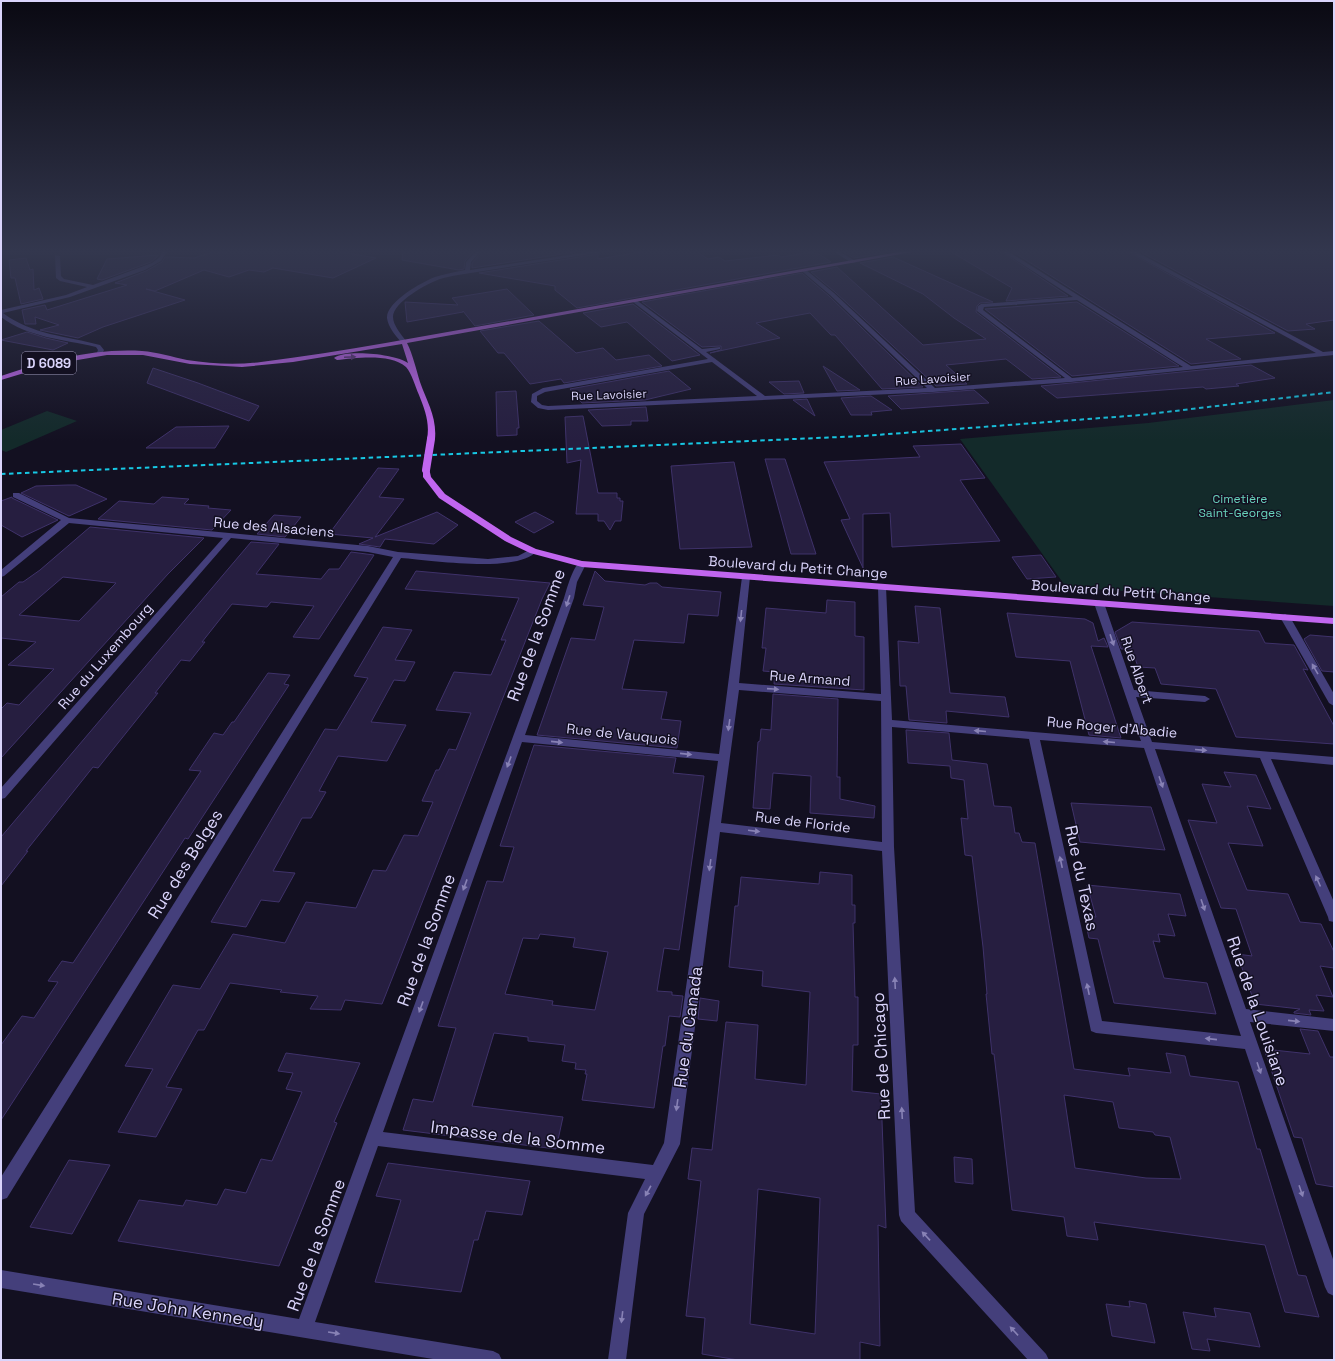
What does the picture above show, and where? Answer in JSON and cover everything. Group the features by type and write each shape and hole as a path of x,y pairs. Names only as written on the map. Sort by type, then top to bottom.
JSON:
{"main road":[{"name":"D 6089","path":"1,378 42,365 99,355 144,353 197,363 227,366 269,363 562,314"},
{"path":"403,341 390,348 390,355 407,366 416,379"},
{"name":"Boulevard du Petit Change","path":"403,341 410,354 416,379 432,418 433,428 426,470 427,477 442,496 508,539 533,551 582,564 1334,620"},
{"path":"269,363 304,363 364,356 394,358"}],"street":[{"path":"391,314 392,324 403,341"},
{"path":"652,314 765,399"},
{"path":"853,314 933,390"},
{"path":"983,314 1071,380"},
{"path":"1103,314 1190,368"},
{"path":"1247,314 1324,355"},
{"path":"4,321 26,329 98,346 101,350 99,355"},
{"path":"701,351 718,348"},
{"name":"Rue Lavoisier","path":"713,360 543,390 534,395 534,402 540,407 548,408 933,390 1071,380 1334,354"},
{"name":"Rue des Alsaciens","path":"16,495 67,520 368,549 398,555 488,562 514,559 533,551"},
{"path":"1,574 67,520"},
{"name":"Rue du Luxembourg","path":"1,795 229,536"},
{"name":"Rue des Belges","path":"1,1192 398,555"},
{"name":"Rue de la Somme","path":"304,1329 569,598 573,582 582,564"},
{"name":"Rue du Canada","path":"617,1360 636,1213 672,1144 734,686 746,577"},
{"name":"Rue de Chicago","path":"882,587 887,723 888,847 907,1215 1040,1360"},
{"name":"Rue Albert","path":"1099,603 1148,745"},
{"path":"1285,617 1334,703"},
{"name":"Rue Armand","path":"734,686 885,698"},
{"path":"1130,693 1205,700"},
{"name":"Rue Roger d'Abadie","path":"887,723 1334,761"},
{"name":"Rue du Texas","path":"1034,736 1096,1027 1250,1044"},
{"name":"Rue de Vauquois","path":"518,738 724,758"},
{"name":"Rue de la Louisiane","path":"1148,745 1334,1287"},
{"path":"1264,755 1334,917"},
{"name":"Rue de Floride","path":"715,827 888,847"},
{"path":"1241,1015 1334,1025"},
{"name":"Impasse de la Somme","path":"374,1138 657,1174"},
{"name":"Rue John Kennedy","path":"1,1279 493,1360"}],"green space":[{"name":"Cimetière Saint-Georges","path":"1334,400 1334,606 1066,587 960,439 1148,423"},
{"path":"47,411 77,421 6,452 1,450 1,430"}],"building":[{"path":"23,314 144,314 103,327 78,338 40,330 59,325 35,317 36,324 25,324"},
{"path":"406,314 455,314 407,322"},
{"path":"465,314 532,314 534,315 475,326"},
{"path":"584,314 645,314 700,355 672,361 627,322 601,327"},
{"path":"657,314 807,314 756,323 780,338 710,353 721,350 721,346 702,347"},
{"path":"810,314 847,314 923,387 882,389 835,335 831,335"},
{"path":"858,314 888,314 923,345 986,339 948,314 978,314 1061,377 1032,379 1006,359 946,365 967,384 936,386"},
{"path":"991,314 1095,314 1179,366 1072,376"},
{"path":"1111,314 1240,314 1275,333 1206,339 1241,359 1191,364"},
{"path":"1255,314 1334,314 1334,320 1306,324 1315,329 1288,331"},
{"path":"539,321 576,353 603,348 616,360 649,355 662,366 564,383 561,379 530,384 504,353 498,353 480,331"},
{"path":"27,332 68,343 53,350 1,340"},
{"path":"1251,365 1275,378 1236,384 1239,386 1206,389 1203,387 1057,398 1041,386"},
{"path":"823,366 860,390 837,391"},
{"path":"153,368 259,406 249,421 147,383"},
{"path":"669,371 691,389 645,400 582,403 570,389"},
{"path":"799,381 804,393 784,394 769,382"},
{"path":"974,390 989,403 901,409 888,396"},
{"path":"516,391 519,428 517,428 517,435 497,436 496,392"},
{"path":"871,396 892,410 871,412 872,415 851,415 841,398"},
{"path":"807,399 815,416 793,400"},
{"path":"646,407 648,421 631,421 631,425 602,426 588,410"},
{"path":"583,416 598,493 617,493 617,498 620,498 620,501 623,501 621,521 615,521 610,530 604,521 598,521 598,514 576,514 581,460 567,463 565,417"},
{"path":"229,426 215,448 146,448 176,427"},
{"path":"961,444 985,478 960,480 1000,541 892,547 890,513 863,514 863,568 841,520 850,519 824,462 920,457 913,446"},
{"path":"765,459 785,459 816,554 791,554"},
{"path":"734,462 752,547 680,549 671,466"},
{"path":"378,468 399,469 379,497 404,499 375,537 437,512 458,525 434,544 385,539 380,547 359,544 373,538 329,534"},
{"path":"76,485 107,499 69,516 21,493 36,486"},
{"path":"12,497 58,520 22,537 1,525 1,501"},
{"path":"162,497 189,499 184,504 231,510 212,530 98,519 119,501 154,504"},
{"path":"535,512 554,522 534,533 515,522"},
{"path":"274,515 301,517 285,537 257,534"},
{"path":"90,527 204,538 168,574 1,758 1,709 7,703 19,705 54,669 8,665 36,642 1,638 1,597 19,582 23,582 40,570","holes":["63,577 116,583 79,621 19,615"]},
{"path":"251,542 279,544 256,574 321,579 329,569 339,569 351,552 374,555 319,639 293,637 314,606 271,602 267,607 232,604 202,642 205,642 190,661 181,660 155,693 158,693 98,768 93,767 26,851 28,851 1,886 1,837"},
{"path":"1041,555 1056,577 1027,579 1012,557"},
{"path":"416,571 550,583 542,599 382,1004 345,1000 341,1010 310,1009 318,996 280,992 282,990 230,983 204,1030 198,1030 166,1087 182,1089 156,1137 118,1132 153,1069 125,1066 173,985 200,989 233,934 285,943 306,902 356,908 373,870 386,871 404,835 418,836 433,802 422,801 436,770 439,770 449,749 456,750 471,713 436,710 454,672 491,675 506,640 501,640 519,598 405,589"},
{"path":"595,571 605,581 645,585 657,583 662,587 721,592 718,616 688,614 684,643 634,640 622,689 667,692 661,719 681,721 677,748 537,735 571,638 595,640 604,607 583,605"},
{"path":"827,600 855,602 855,636 864,637 864,690 774,684 775,672 763,671 766,648 762,648 766,608 826,613"},
{"path":"915,606 940,608 950,693 1005,697 1009,717 946,711 947,723 909,720 906,686 900,686 898,641 919,643"},
{"path":"1007,613 1085,619 1093,623 1098,641 1104,638 1108,647 1091,646 1121,738 1089,735 1070,661 1016,657"},
{"path":"1132,622 1259,631 1265,643 1294,645 1308,670 1303,669 1334,726 1334,744 1236,737 1216,689 1161,684 1155,668 1138,667 1132,649 1121,649 1115,632"},
{"path":"383,627 412,630 395,660 415,662 405,681 394,680 371,722 406,725 387,761 338,756 319,791 326,792 311,818 302,818 273,871 295,873 279,902 261,900 246,927 211,922 325,729 337,730 368,678 354,676"},
{"path":"1310,635 1334,637 1334,672 1322,671 1304,639"},
{"path":"268,673 290,675 284,684 289,685 188,839 185,838 1,1120 1,1045 22,1016 34,1018 58,982 48,981 62,961 73,963 201,771 189,770 214,733 223,735 232,722 234,722"},
{"path":"773,694 838,699 837,777 840,777 840,799 875,806 874,818 810,813 811,776 773,773 770,809 753,808 758,742 760,741 761,729 771,730"},
{"path":"906,730 949,733 952,760 987,764 994,806 1011,807 1015,833 1019,833 1022,842 1035,843 1074,1069 1130,1076 1128,1068 1171,1073 1166,1053 1185,1056 1190,1076 1238,1082 1257,1149 1260,1149 1298,1275 1306,1276 1319,1317 1285,1312 1265,1245 1094,1222 1098,1240 1067,1236 1064,1217 1012,1210 994,1054 992,1054 983,947 972,856 965,855 961,818 968,819 964,780 951,778 950,766 908,763","holes":["1064,1095 1113,1102 1119,1128 1153,1132 1155,1135 1170,1137 1181,1179 1146,1178 1075,1168"]},
{"path":"534,745 676,758 673,773 704,776 679,950 664,948 657,991 672,992 672,995 683,996 680,1017 669,1016 654,1108 582,1100 587,1074 585,1074 586,1070 575,1069 576,1063 562,1061 565,1045 528,1041 528,1037 494,1033 472,1106 563,1117 556,1149 403,1130 413,1099 433,1102 456,1028 438,1026 487,881 503,882 514,847 500,846","holes":["540,934 575,938 573,947 608,952 595,1010 552,1005 553,1001 505,994 523,938 538,939"]},
{"path":"1224,772 1256,775 1271,809 1247,806 1263,846 1228,843 1247,890 1288,894 1300,922 1321,924 1334,952 1334,968 1320,966 1333,997 1316,995 1324,1011 1309,1010 1311,1015 1294,1013 1300,1009 1255,1004 1237,954 1252,956 1236,909 1221,908 1188,820 1217,823 1202,784 1231,787"},
{"path":"1071,803 1151,807 1165,850 1080,842"},
{"path":"820,872 852,875 852,905 855,905 855,923 853,923 855,997 858,997 858,1045 853,1045 852,1091 881,1094 886,1228 878,1225 880,1346 860,1342 860,1360 738,1360 702,1354 705,1318 686,1316 701,1181 688,1179 692,1148 712,1150 726,1022 758,1025 755,1079 806,1085 810,992 762,986 763,971 729,967 735,906 738,906 741,877 819,884","holes":["758,1189 820,1198 815,1334 750,1324"]},
{"path":"1087,885 1180,894 1186,916 1168,914 1175,936 1158,934 1160,942 1153,941 1164,978 1207,983 1216,1014 1114,1003 1098,939 1089,938 1084,916 1096,917"},
{"path":"700,998 719,1001 717,1021 698,1019"},
{"path":"1300,1029 1318,1031 1330,1057 1334,1057 1334,1187 1316,1184 1302,1138 1294,1137 1264,1049 1310,1054"},
{"path":"286,1053 360,1063 334,1122 337,1123 279,1266 118,1241 139,1200 183,1206 186,1200 217,1205 225,1189 246,1193 261,1159 272,1161 302,1092 286,1089 293,1073 278,1071"},
{"path":"954,1157 972,1159 973,1184 955,1182"},
{"path":"69,1160 110,1165 72,1234 30,1227"},
{"path":"388,1163 530,1181 522,1215 486,1211 478,1240 474,1240 461,1292 375,1282 401,1200 376,1196"},
{"path":"1129,1301 1146,1304 1155,1343 1112,1336 1106,1304 1130,1307"},
{"path":"1214,1308 1250,1313 1260,1347 1207,1339 1210,1351 1192,1349 1183,1312 1216,1317"}],"railway":[{"path":"1,474 863,436 1141,415 1334,392"}]}
